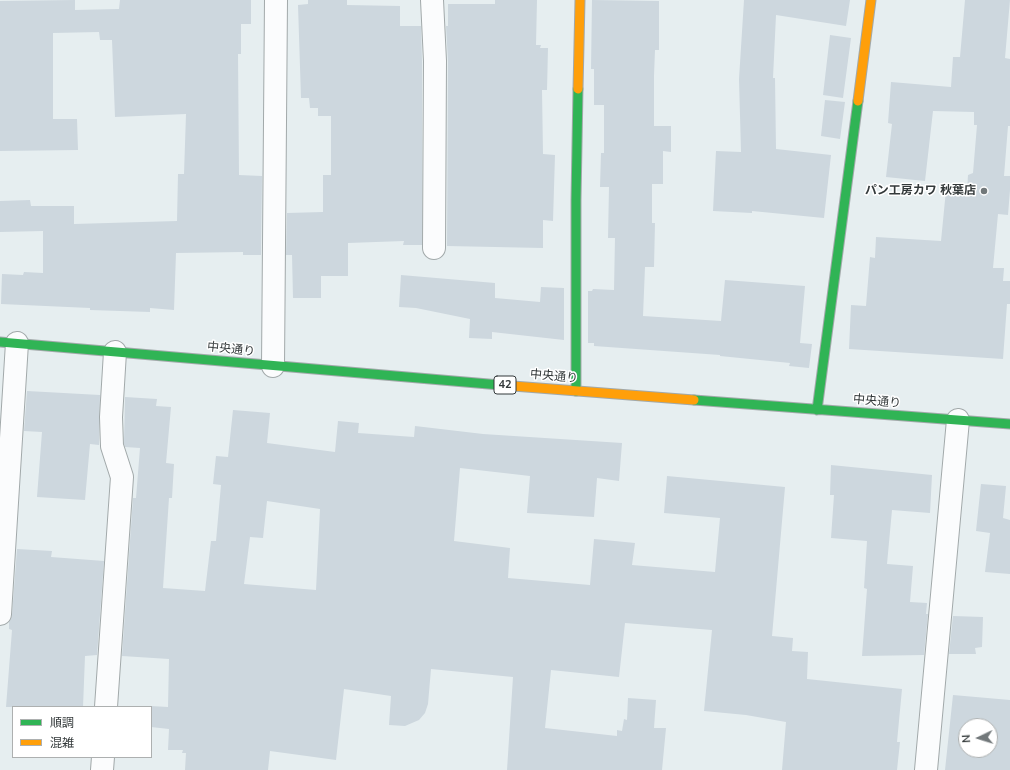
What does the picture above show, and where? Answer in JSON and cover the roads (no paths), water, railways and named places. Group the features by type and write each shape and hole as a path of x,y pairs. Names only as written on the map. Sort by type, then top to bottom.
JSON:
{"main road":[{"path":"576,391 576,216 580,0"},
{"path":"818,410 871,0"},
{"name":"中央通り","path":"8,342 576,391 1010,424"}],"street":[{"path":"273,366 276,0"},
{"path":"432,0 436,61 434,248"},
{"path":"0,614 8,342"},
{"path":"106,706 122,477 112,446 111,417 115,352"},
{"path":"926,770 958,420"},
{"path":"102,770 103,758"}],"place":[{"name":"パン工房カワ 秋葉店","path":"984,191"}]}
